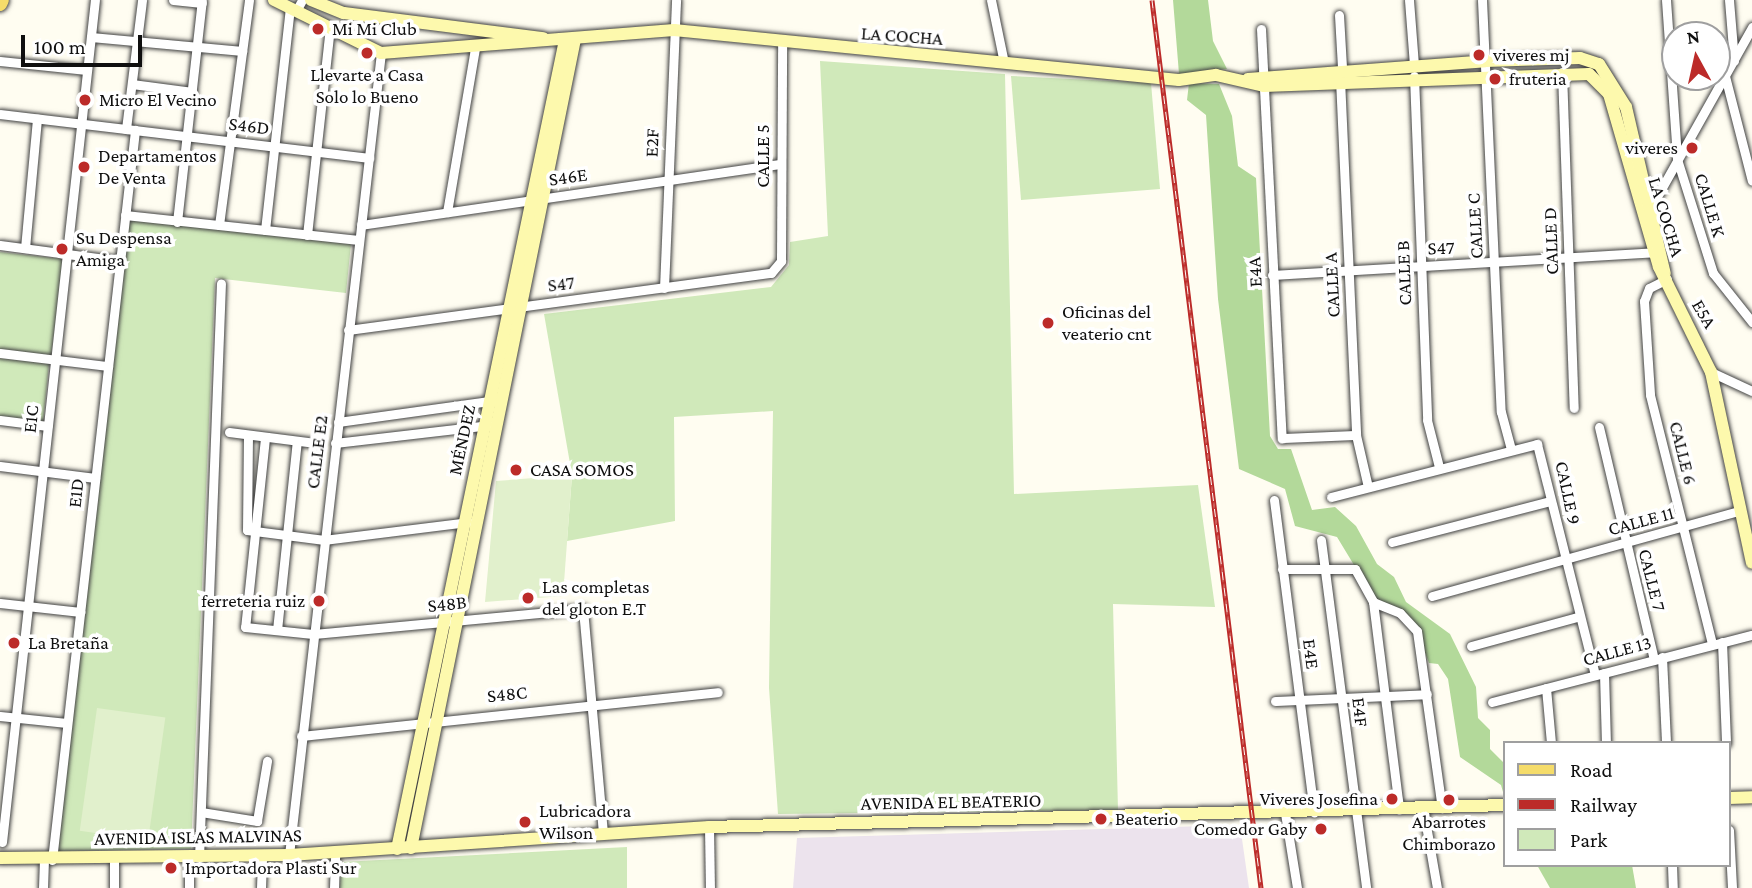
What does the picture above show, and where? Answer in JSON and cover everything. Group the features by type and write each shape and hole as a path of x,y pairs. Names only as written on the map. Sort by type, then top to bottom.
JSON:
{"street":[{"name":"E1C","path":"2,842 95,0"},
{"name":"E1D","path":"43,888 68,723 120,261 131,130 132,84 142,0"},
{"path":"173,0 202,1 177,222"},
{"path":"219,225 249,0"},
{"name":"LA COCHA","path":"274,0 296,6 330,28 381,53 475,48 674,30 1187,79 1203,75 1264,80 1414,70 1485,61 1580,58 1611,74 1651,206 1666,277"},
{"name":"LA COCHA","path":"311,0 344,13 511,30 564,40"},
{"name":"E2F","path":"664,288 676,0"},
{"path":"991,0 1004,63"},
{"name":"CALLE B","path":"1409,0 1427,421 1439,467"},
{"name":"CALLE C","path":"1482,0 1501,412 1511,449"},
{"name":"CALLE K","path":"1666,0 1677,159 1713,273 1752,322"},
{"path":"1729,0 1734,61"},
{"path":"265,230 274,147 296,6"},
{"name":"CALLE A","path":"1339,15 1356,435 1368,487"},
{"path":"1731,66 1752,27"},
{"path":"307,235 330,28"},
{"name":"E4A","path":"1261,29 1282,438 1356,435"},
{"path":"91,37 242,51"},
{"name":"MÉNDEZ","path":"404,849 537,199 564,40"},
{"name":"CALLE 5","path":"777,269 782,41"},
{"path":"447,212 475,48"},
{"name":"CALLE E2","path":"289,855 381,53"},
{"path":"0,61 87,70"},
{"name":"LA COCHA","path":"1414,70 1486,75 1562,72 1589,74 1609,94 1654,252 1666,277"},
{"name":"CALLE D","path":"1562,72 1574,408"},
{"path":"132,84 192,92"},
{"path":"1644,218 1716,91"},
{"path":"1729,91 1752,181"},
{"name":"S46D","path":"0,114 369,159"},
{"path":"25,248 37,119"},
{"name":"S46E","path":"361,225 779,163"},
{"path":"125,215 359,240"},
{"path":"0,245 120,261"},
{"name":"S47","path":"1272,275 1348,268 1494,263 1654,252"},
{"name":"S47","path":"348,330 664,288 777,269"},
{"name":"E5A","path":"1666,277 1710,372 1738,511 1752,564"},
{"name":"CALLE 6","path":"1666,277 1649,288 1643,317 1650,395 1717,643"},
{"path":"189,888 201,813 222,283"},
{"path":"0,353 108,366"},
{"path":"1710,372 1740,388 1752,391"},
{"path":"1718,402 1740,388"},
{"path":"338,422 496,400"},
{"path":"0,420 48,426"},
{"path":"335,443 491,425"},
{"name":"CALLE 7","path":"1599,427 1625,544 1658,658 1666,741"},
{"path":"229,432 315,443"},
{"path":"248,435 244,524 256,532 324,540 471,522"},
{"path":"256,532 265,438"},
{"path":"277,631 297,441"},
{"name":"CALLE 9","path":"1331,497 1511,449 1540,448 1577,617 1599,674 1606,741"},
{"path":"0,466 95,478"},
{"name":"E4E","path":"1273,500 1314,812"},
{"path":"1392,542 1550,501"},
{"name":"CALLE 11","path":"1432,596 1738,511"},
{"name":"S48B","path":"256,532 243,624 277,631 313,634 583,609 593,702"},
{"name":"E4F","path":"1321,540 1366,888"},
{"path":"1282,569 1355,569 1373,602 1399,809"},
{"path":"1373,602 1401,613 1417,631 1442,808"},
{"path":"0,603 80,612"},
{"path":"1471,646 1577,617"},
{"name":"CALLE 13","path":"1492,702 1752,635"},
{"path":"1717,643 1726,741"},
{"path":"1546,688 1552,741"},
{"name":"S48C","path":"301,736 593,702 718,692"},
{"path":"1275,701 1427,694"},
{"path":"593,702 603,834"},
{"path":"0,716 68,723"},
{"path":"201,813 260,819 267,761"},
{"path":"1731,798 1752,797"},
{"name":"AVENIDA EL BEATERIO","path":"404,849 709,827 1504,805"},
{"path":"1423,808 1437,888"},
{"path":"1285,813 1297,888"},
{"path":"709,827 710,888"},
{"name":"AVENIDA ISLAS MALVINAS","path":"0,858 194,858 404,849"},
{"path":"334,888 335,853"},
{"path":"261,888 262,856"},
{"path":"114,859 114,888"},
{"path":"1672,867 1673,888"},
{"path":"1731,867 1732,888"}],"shaded area":[{"path":"1240,825 1249,888 793,888 797,838"}],"green space":[{"path":"1173,0 1208,0 1213,41 1227,69 1179,74"},
{"path":"820,61 1005,74 1014,494 1198,485 1215,607 1113,604 1118,810 778,814 769,688 773,411 674,417 675,521 567,541 572,475 544,314 771,287 789,265 790,242 828,236"},
{"path":"1011,76 1151,83 1160,189 1021,200"},
{"path":"1189,83 1219,84 1232,116 1238,166 1256,178 1270,436 1278,449 1291,449 1312,510 1335,507 1356,526 1377,564 1394,577 1406,602 1450,634 1476,687 1478,718 1490,730 1490,749 1504,763 1504,796 1501,785 1460,757 1448,679 1438,664 1429,663 1412,619 1374,598 1337,537 1295,526 1285,489 1239,469 1218,299 1206,115 1187,100"},
{"path":"129,219 351,244 346,293 215,278 191,849 58,851"},
{"path":"0,252 63,259 51,357 0,351"},
{"path":"0,358 49,363 43,424 0,418"},
{"path":"572,475 563,596 485,602 496,481"},
{"path":"97,708 165,718 148,840 80,831"},
{"path":"627,847 627,888 340,888 341,862"},
{"path":"1538,867 1632,867 1636,888 1550,888"}],"railway":[{"path":"1152,0 1261,888"}],"place":[{"name":"Mi Mi Club","path":"318,29"},
{"name":"Llevarte a Casa Solo lo Bueno","path":"367,53"},
{"name":"viveres mj","path":"1479,55"},
{"name":"fruteria","path":"1495,79"},
{"name":"Micro El Vecino","path":"85,100"},
{"name":"viveres","path":"1692,148"},
{"name":"Departamentos De Venta","path":"84,167"},
{"name":"Su Despensa Amiga","path":"62,249"},
{"name":"Oficinas del veaterio cnt","path":"1048,323"},
{"name":"CASA SOMOS","path":"516,470"},
{"name":"Las completas del gloton E.T","path":"528,598"},
{"name":"ferreteria ruiz","path":"319,601"},
{"name":"La Bretaña","path":"14,643"},
{"name":"Viveres Josefina","path":"1392,799"},
{"name":"Abarrotes Chimborazo","path":"1449,800"},
{"name":"Beaterio","path":"1101,819"},
{"name":"Lubricadora Wilson","path":"525,822"},
{"name":"Comedor Gaby","path":"1321,829"},
{"name":"Importadora Plasti Sur","path":"171,868"}]}
